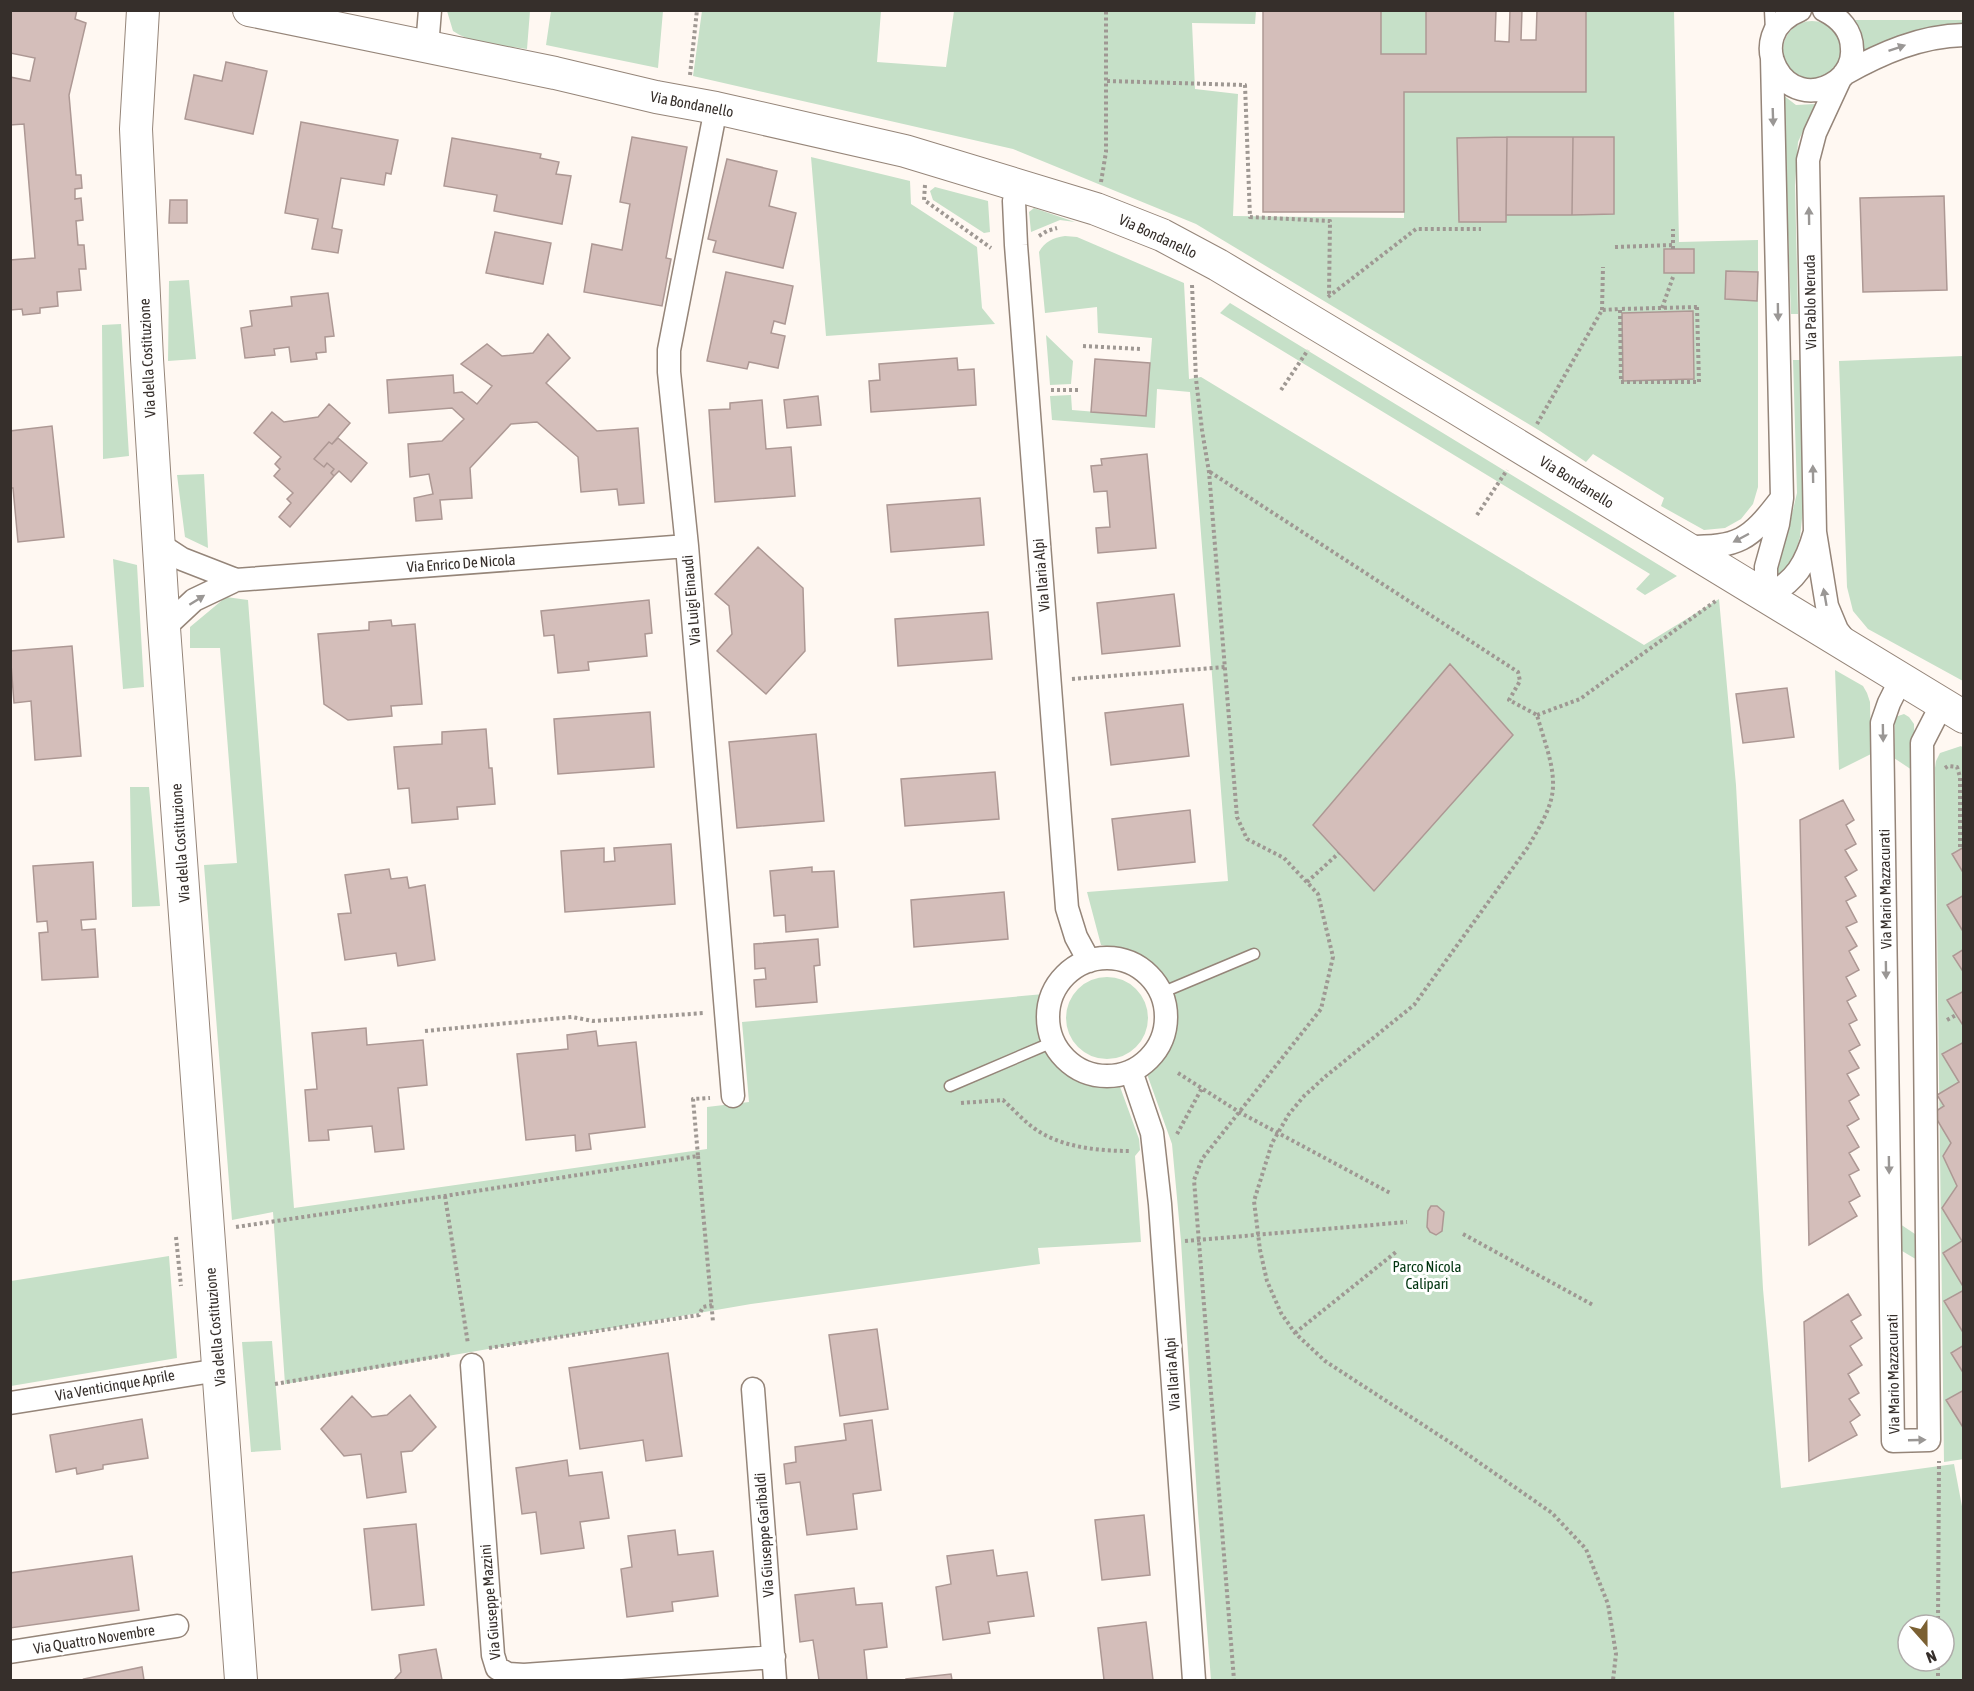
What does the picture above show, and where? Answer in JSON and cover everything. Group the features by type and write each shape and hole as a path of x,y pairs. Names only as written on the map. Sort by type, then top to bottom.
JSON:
{"street":[{"name":"Via della Costituzione","path":"143,10 136,129 147,359 164,628 242,1678"},
{"name":"Via Bondanello","path":"249,10 565,75 905,151 1096,208 1162,235 1192,250 1953,710"},
{"path":"427,47 430,10"},
{"path":"1766,597 1766,567 1778,524 1782,498 1772,50 1775,31 1782,21 1800,10"},
{"path":"1825,11 1830,10"},
{"name":"Via Pablo Neruda","path":"1825,11 1845,26 1851,37 1852,50 1851,62 1815,133 1808,160 1815,532 1830,618 1851,648"},
{"path":"1772,50 1776,70 1784,80 1806,90 1818,90 1830,86 1842,76 1886,52 1917,41 1941,36 1964,35"},
{"name":"Via Luigi Einaudi","path":"716,108 669,350 669,372 687,546 733,1096"},
{"name":"Via Ilaria Alpi","path":"1021,185 1014,201 1016,245 1067,908 1076,937 1089,961"},
{"path":"1779,343 1811,342"},
{"path":"1682,547 1716,547 1741,541 1760,525 1782,498"},
{"name":"Via Pablo Neruda","path":"1766,597 1782,588 1796,576 1805,562 1815,532"},
{"name":"Via Enrico De Nicola","path":"159,544 182,559 236,580"},
{"name":"Via Enrico De Nicola","path":"164,628 194,600 236,580 687,546"},
{"name":"Via Mario Mazzacurati","path":"1901,679 1882,723 1893,1441 1929,1440 1922,743 1953,710"},
{"path":"1110,958 1131,963 1149,975 1161,993 1166,1012 1165,1030 1159,1047 1147,1061 1131,1071 1114,1076 1095,1076 1078,1069 1064,1058 1053,1042 1048,1010 1053,994 1061,980 1073,969 1089,961 1110,958"},
{"name":"Via Ilaria Alpi","path":"1131,1071 1152,1133 1160,1204 1194,1680"},
{"name":"Via Giuseppe Mazzini","path":"470,1358 493,1655 496,1668 508,1674 524,1675 774,1657"},
{"name":"Via Venticinque Aprile","path":"10,1403 219,1370"},
{"name":"Via Giuseppe Garibaldi","path":"753,1389 775,1680"},
{"name":"Via Quattro Novembre","path":"10,1652 177,1626"}],"lane":[{"path":"1770,10 1772,50"},
{"path":"1161,993 1254,954"},
{"path":"950,1086 1053,1042"}],"path":[{"path":"688,84 697,10"},
{"path":"1096,208 1106,152 1106,10"},
{"path":"1107,81 1245,85 1250,217 1330,221 1329,296"},
{"path":"925,178 924,200 994,250"},
{"path":"1324,300 1416,229 1481,229"},
{"path":"1615,247 1673,247 1673,229"},
{"path":"1531,433 1602,310 1603,267"},
{"path":"1192,275 1196,379 1209,472 1237,817 1247,839 1284,858 1318,894 1333,957 1321,1009 1202,1158 1194,1180 1234,1680"},
{"path":"1662,308 1673,277"},
{"path":"1602,310 1620,309 1697,307 1699,382 1621,382 1620,309"},
{"path":"1281,390 1312,345"},
{"path":"1083,346 1141,349"},
{"path":"1045,390 1080,390"},
{"path":"1477,515 1510,464"},
{"path":"1209,472 1518,672 1520,681 1509,699 1537,715 1550,762 1553,789 1544,819 1528,847 1414,1005 1304,1096 1288,1114 1276,1132 1254,1201 1267,1281 1281,1313 1295,1333 1325,1361 1454,1445 1552,1513 1586,1549 1608,1604 1616,1653 1613,1680"},
{"path":"1537,715 1580,699 1719,599"},
{"path":"1066,680 1225,667"},
{"path":"1940,771 1948,766 1957,767 1960,777 1960,849"},
{"path":"1307,882 1339,853"},
{"path":"425,1030 572,1017 592,1021 725,1011"},
{"path":"1178,1073 1239,1112 1392,1194"},
{"path":"957,1103 1003,1100 1032,1127 1067,1144 1104,1151 1139,1153 1172,1144 1202,1088"},
{"path":"713,1323 693,1099 733,1096"},
{"path":"235,1227 698,1156"},
{"path":"446,1196 470,1358"},
{"path":"1181,1241 1407,1222"},
{"path":"1463,1234 1593,1305"},
{"path":"1295,1333 1396,1252"},
{"path":"275,1384 470,1358 699,1315 703,1307 711,1305"},
{"path":"1938,1613 1939,1460"}],"green space":[{"path":"447,11 530,11 527,49 489,44 461,36 453,31"},
{"path":"551,11 663,11 658,68 546,45"},
{"path":"702,11 881,11 877,62 946,67 954,11 1256,11 1255,24 1192,23 1195,89 1238,94 1233,216 1404,218 1404,92 1586,92 1586,11 1674,11 1679,242 1758,240 1758,487 1753,504 1741,519 1725,528 1704,530 1661,506 1664,498 1593,454 1586,462 1540,431 1196,224 1013,149 693,76"},
{"path":"1381,11 1426,11 1426,54 1381,54"},
{"path":"1852,20 1963,20 1963,26 1939,26 1912,31 1863,52"},
{"path":"1812,21 1828,26 1836,34 1841,50 1836,66 1828,74 1812,79 1796,74 1788,66 1783,50 1788,34 1796,26"},
{"path":"1783,95 1796,105 1815,104 1798,142 1795,185 1798,314 1791,314"},
{"path":"811,157 910,181 911,204 977,247 982,308 995,324 826,336"},
{"path":"935,187 988,201 990,232 984,233 933,200 930,191"},
{"path":"1034,208 1075,222 1060,220 1031,232 1029,212"},
{"name":"Parco Nicola Calipari","path":"1065,236 1077,237 1184,283 1189,379 1201,377 1644,645 1719,599 1736,785 1763,1289 1781,1488 1954,1464 1964,1517 1963,1680 1211,1680 1181,1241 1172,1144 1147,1074 1169,1052 1176,1025 1174,1000 1162,975 1135,952 1101,945 1087,892 1228,881 1190,392 1157,389 1155,428 1052,420 1050,396 1071,395 1072,410 1146,416 1152,338 1098,333 1097,307 1045,313 1039,252 1053,239"},
{"path":"189,280 196,359 168,361 169,281"},
{"path":"1230,303 1677,576 1645,595 1636,589 1650,574 1220,313"},
{"path":"121,324 129,456 103,459 102,325"},
{"path":"1046,335 1073,361 1071,384 1050,385"},
{"path":"1964,356 1963,681 1868,629 1853,611 1847,587 1839,361"},
{"path":"1793,360 1800,360 1805,491 1800,537 1788,576 1778,579 1772,573 1787,535 1797,493"},
{"path":"204,474 208,548 185,537 177,475"},
{"path":"113,559 137,565 144,687 123,689"},
{"path":"226,597 248,600 294,1208 707,1149 707,1107 749,1102 742,1022 1044,994 1039,1009 1039,1030 1051,1059 1065,1072 1082,1081 1104,1087 1119,1084 1139,1139 1140,1150 1135,1156 1141,1242 1038,1248 1040,1264 751,1304 285,1384 273,1212 232,1220 204,865 237,863 220,648 190,648 190,627"},
{"path":"1835,670 1863,686 1870,702 1871,754 1839,770"},
{"path":"1904,714 1914,724 1915,772 1894,758 1895,717"},
{"path":"1961,746 1963,748 1964,1459 1944,1462 1935,768 1940,753"},
{"path":"130,787 149,787 160,906 132,907"},
{"path":"1107,977 1123,980 1136,989 1145,1002 1148,1018 1145,1034 1136,1047 1123,1056 1107,1059 1091,1056 1078,1047 1069,1034 1066,1018 1069,1002 1078,989 1091,980"},
{"path":"1897,1222 1918,1236 1919,1261 1897,1248"},
{"path":"169,1256 177,1358 11,1386 11,1281"},
{"path":"272,1341 281,1450 251,1452 242,1342"}],"building":[{"path":"10,10 77,10 75,19 86,23 69,95 76,175 81,175 82,188 75,189 75,199 81,198 83,220 76,221 78,245 84,245 86,269 79,269 81,290 57,292 58,306 40,308 40,313 23,315 22,309 10,310 10,260 35,258 24,124 10,125 10,77 30,81 35,58 10,53"},
{"path":"1263,10 1381,10 1381,54 1426,54 1426,10 1496,10 1495,41 1509,42 1510,10 1522,10 1521,40 1536,40 1537,10 1586,10 1586,92 1404,92 1404,212 1263,212"},
{"path":"226,62 267,71 253,134 185,119 194,75 222,81"},
{"path":"301,122 398,140 391,174 386,173 384,185 341,178 332,228 342,230 338,253 312,249 318,219 285,213"},
{"path":"632,137 687,147 666,258 671,259 662,306 584,292 592,244 622,250 630,204 620,202"},
{"path":"1507,137 1573,137 1572,215 1506,215"},
{"path":"1507,137 1506,222 1459,222 1457,138"},
{"path":"1573,137 1614,137 1614,214 1572,215"},
{"path":"452,138 541,154 540,158 559,162 556,174 571,176 562,224 494,211 497,195 444,186"},
{"path":"727,159 777,171 769,206 796,213 783,268 713,252 716,241 708,239"},
{"path":"1944,196 1947,290 1863,292 1860,198"},
{"path":"170,200 187,200 187,223 169,223"},
{"path":"495,232 551,243 543,284 486,273"},
{"path":"1664,249 1694,249 1694,273 1664,273"},
{"path":"1726,271 1758,272 1757,301 1725,299"},
{"path":"726,272 793,286 785,324 774,321 771,333 785,336 778,368 749,362 747,369 707,361"},
{"path":"328,293 334,336 325,337 326,352 316,353 317,359 291,362 289,347 274,349 275,355 245,358 241,328 252,326 250,311 292,306 291,297"},
{"path":"1693,311 1694,379 1623,381 1622,313"},
{"path":"548,334 570,358 546,383 597,431 638,428 644,503 619,505 617,489 581,492 578,457 537,422 511,424 470,468 472,498 440,500 442,519 416,521 414,498 433,494 429,474 410,477 408,444 442,441 464,419 452,408 389,413 387,380 453,375 454,393 462,392 477,404 492,386 461,364 487,344 502,356 533,353"},
{"path":"957,358 958,370 974,369 976,405 871,412 869,381 880,380 879,364"},
{"path":"1095,359 1150,363 1146,416 1091,412"},
{"path":"818,396 821,425 787,428 784,400"},
{"path":"762,400 766,449 791,447 795,496 715,502 709,410 730,409 730,403"},
{"path":"329,404 350,423 332,444 329,442 314,459 324,467 327,463 334,469 331,473 334,476 290,527 279,517 291,503 287,499 293,493 274,476 280,469 275,464 281,457 254,433 272,412 284,422 318,417"},
{"path":"52,426 64,537 18,542 13,488 10,488 10,431"},
{"path":"338,438 367,463 351,482 339,471 334,476 331,473 334,469 327,463 324,467 314,459 329,442 332,444"},
{"path":"1147,454 1156,548 1098,553 1096,528 1110,527 1107,491 1094,492 1091,466 1102,465 1101,459"},
{"path":"980,498 984,545 891,552 887,505"},
{"path":"758,547 803,588 805,651 766,694 717,651 732,634 729,606 715,594"},
{"path":"1174,594 1180,646 1102,654 1097,603"},
{"path":"649,600 652,633 645,634 647,656 588,662 589,670 558,673 554,635 544,636 541,611"},
{"path":"988,612 992,659 898,666 895,619"},
{"path":"391,620 392,626 415,624 422,704 391,706 392,716 348,720 324,704 318,634 369,630 369,622"},
{"path":"72,646 81,756 35,760 31,701 14,703 10,651"},
{"path":"1450,664 1513,735 1374,891 1313,825"},
{"path":"1787,688 1794,737 1743,743 1736,694"},
{"path":"1183,704 1189,756 1111,765 1105,713"},
{"path":"650,712 654,767 558,774 554,719"},
{"path":"486,729 495,804 457,807 458,819 412,823 409,788 398,789 394,747 442,744 442,732"},
{"path":"816,734 824,821 737,828 729,742"},
{"path":"995,772 999,819 905,826 901,779"},
{"path":"1843,800 1854,820 1846,825 1856,844 1845,850 1857,870 1845,877 1856,896 1846,901 1857,922 1846,927 1857,946 1849,951 1859,970 1846,977 1856,996 1847,1001 1857,1020 1849,1024 1860,1045 1849,1051 1859,1068 1847,1074 1859,1095 1849,1101 1859,1119 1847,1126 1859,1147 1849,1153 1859,1170 1849,1175 1860,1196 1849,1202 1857,1216 1809,1245 1800,820"},
{"path":"1190,810 1195,862 1118,870 1112,819"},
{"path":"671,844 675,904 565,912 561,851 604,848 604,862 615,861 614,848"},
{"path":"1964,847 1964,874 1952,854"},
{"path":"93,862 96,919 81,920 82,930 95,929 98,977 42,980 39,933 48,932 47,921 37,922 33,866"},
{"path":"812,867 812,872 834,871 838,927 786,932 785,915 774,916 770,871"},
{"path":"389,869 391,879 407,877 409,888 425,885 435,960 398,966 396,953 345,960 338,914 351,913 345,875"},
{"path":"1004,892 1008,939 914,947 911,900"},
{"path":"1964,895 1964,933 1947,905"},
{"path":"818,939 820,965 814,966 817,1002 756,1007 754,980 766,979 765,968 755,969 754,944"},
{"path":"1964,949 1964,973 1953,956"},
{"path":"1964,991 1964,1027 1947,1000"},
{"path":"366,1028 367,1045 423,1040 427,1085 398,1088 404,1149 375,1152 372,1126 328,1130 329,1140 309,1141 305,1090 317,1089 312,1033"},
{"path":"596,1031 598,1046 636,1042 645,1127 589,1134 591,1149 576,1151 575,1135 526,1140 517,1054 568,1049 567,1035"},
{"path":"1964,1042 1964,1288 1943,1253 1962,1241 1942,1208 1957,1186 1943,1156 1951,1143 1933,1113 1944,1106 1937,1095 1959,1082 1942,1054"},
{"path":"1431,1206 1437,1206 1444,1212 1442,1231 1436,1235 1427,1227 1428,1211"},
{"path":"1964,1290 1964,1334 1944,1301"},
{"path":"1848,1294 1861,1315 1851,1321 1862,1338 1850,1346 1862,1365 1848,1374 1859,1393 1849,1399 1860,1415 1850,1422 1857,1435 1809,1461 1804,1322"},
{"path":"877,1329 888,1409 840,1416 829,1335"},
{"path":"1964,1345 1964,1374 1951,1353"},
{"path":"668,1353 682,1456 646,1461 643,1440 580,1449 569,1368"},
{"path":"1964,1390 1964,1429 1946,1400"},
{"path":"410,1395 436,1427 412,1451 401,1452 406,1492 367,1498 361,1454 344,1456 321,1429 352,1396 372,1417 387,1415"},
{"path":"142,1419 148,1458 103,1465 103,1469 77,1474 76,1468 56,1472 50,1435"},
{"path":"872,1420 881,1490 853,1494 857,1529 807,1535 800,1482 786,1484 784,1464 796,1462 795,1447 846,1440 844,1424"},
{"path":"567,1460 569,1476 602,1472 609,1518 580,1522 584,1548 541,1554 536,1512 522,1514 516,1468"},
{"path":"1144,1515 1150,1575 1102,1580 1095,1520"},
{"path":"416,1524 424,1605 372,1610 364,1529"},
{"path":"675,1530 678,1555 713,1551 718,1596 672,1602 673,1611 627,1617 621,1569 632,1567 628,1536"},
{"path":"993,1550 997,1576 1027,1572 1034,1616 988,1622 990,1633 943,1640 936,1587 951,1584 947,1556"},
{"path":"132,1556 139,1610 10,1628 10,1573"},
{"path":"854,1588 856,1605 882,1603 887,1647 864,1650 867,1680 819,1680 813,1640 800,1642 795,1595"},
{"path":"1146,1622 1153,1680 1104,1680 1098,1628"},
{"path":"436,1649 442,1680 394,1680 401,1672 399,1655"},
{"path":"142,1667 144,1680 84,1679"},
{"path":"951,1674 952,1680 906,1680 906,1679"}]}
